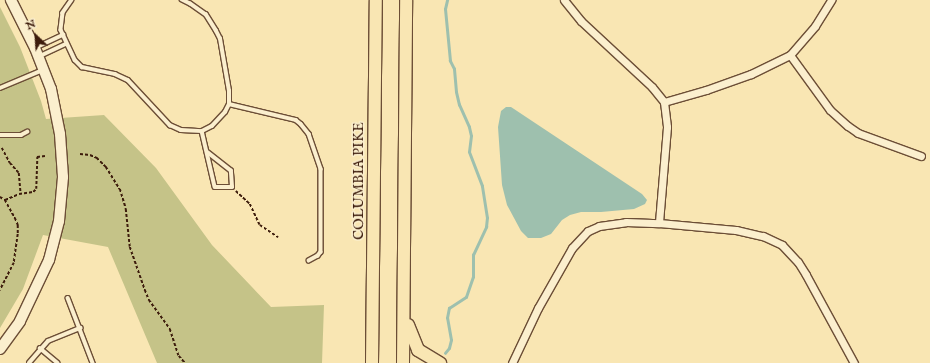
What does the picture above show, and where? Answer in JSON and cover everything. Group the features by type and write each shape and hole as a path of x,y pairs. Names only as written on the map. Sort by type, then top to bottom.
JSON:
{"highway":[{"name":"COLUMBIA PIKE","path":"372,363 376,0"},
{"path":"403,363 407,0"},
{"path":"404,313 412,339 418,350 441,363"}],"main road":[{"path":"0,349 20,321 50,260 59,221 63,177 62,152 56,112 44,69 37,52 10,0"}],"street":[{"path":"564,0 581,21 652,86 664,102 667,128 659,223"},
{"path":"664,102 706,90 751,74 790,55 815,26 831,0"},
{"path":"790,55 830,110 848,126 858,133 921,156"},
{"path":"512,363 549,288 572,248 581,237 599,226 612,223 659,223 752,232 782,245 798,262 806,275 854,363"}],"lane":[{"path":"72,0 66,6 61,20 66,44 75,60 82,67 115,74 128,80 170,126 181,130 202,131 220,120 229,104 229,91 216,30 206,15 182,0"},
{"path":"37,52 63,35"},
{"path":"37,52 66,44"},
{"path":"0,88 44,69"},
{"path":"229,104 296,120 302,124 309,134 321,169 320,252 318,256 309,262"},
{"path":"202,131 215,187 232,187 230,171 208,153"},
{"path":"0,135 21,135 27,132"},
{"path":"68,298 93,363"},
{"path":"29,363 40,348 53,339 80,328"},
{"path":"40,348 58,363"}],"path":[{"path":"2,148 10,163 19,173 21,194"},
{"path":"80,154 90,155 97,158 110,172 120,188 126,209 130,247 145,290 149,300 170,329 179,356 185,363"},
{"path":"5,200 21,194 33,192 36,189 37,157 45,156"},
{"path":"232,187 250,204 260,226 278,237"},
{"path":"0,197 5,200 18,224 14,263 0,291"}],"shaded area":[{"path":"0,7 20,47 41,101 46,119 104,115 156,168 212,245 271,307 324,305 322,363 157,363 108,247 43,235 23,289 0,328"},
{"path":"506,107 511,107 642,194 647,200 645,204 634,209 581,212 570,215 562,220 551,234 541,238 528,238 521,231 507,205 502,185 498,127 501,111"}],"waterway":[{"path":"445,353 449,348 451,340 447,318 449,308 466,297 473,277 473,255 486,227 487,218 482,186 469,152 471,136 469,127 459,105 454,69 450,61 445,9 447,0"}]}
